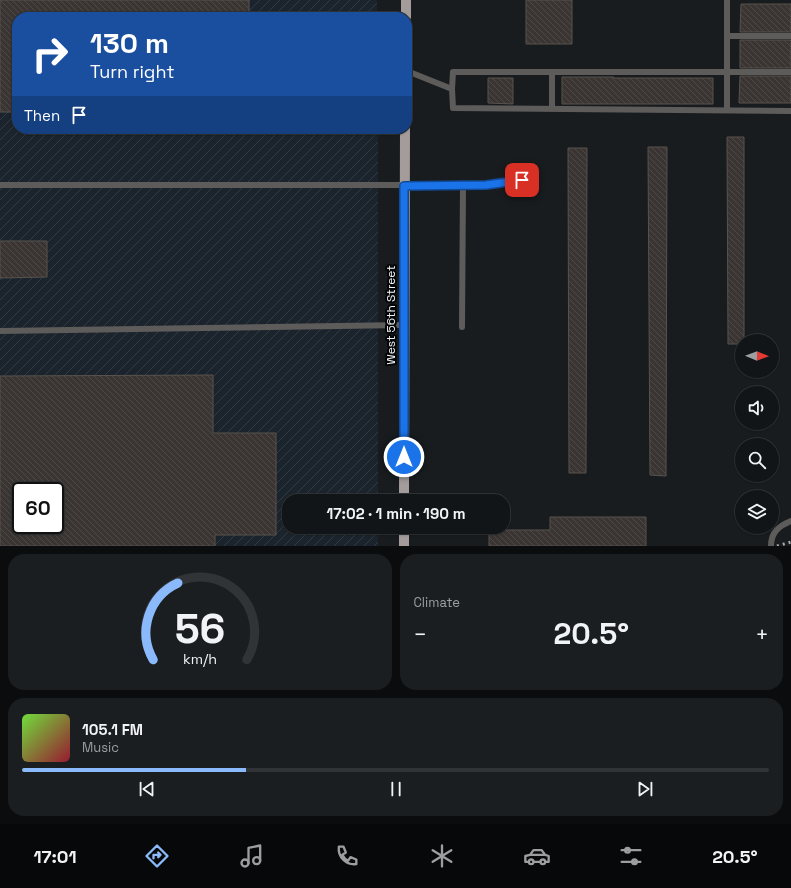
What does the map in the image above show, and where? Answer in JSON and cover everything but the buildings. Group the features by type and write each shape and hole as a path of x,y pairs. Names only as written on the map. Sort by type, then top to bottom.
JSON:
{"main road":[{"path":"406,0 406,12"},
{"name":"West 56th Street","path":"404,494 405,134"},
{"path":"404,534 404,546"}],"lane":[{"path":"727,0 727,110"},
{"path":"727,36 791,36"},
{"path":"791,72 453,72 452,89 453,108 791,111"},
{"path":"552,72 552,109"},
{"path":"412,73 452,89"},
{"path":"0,185 486,185 534,178"},
{"path":"462,327 463,185"},
{"path":"0,331 404,325"},
{"path":"771,546 771,537 780,525 791,521"}],"shaded area":[{"path":"0,0 377,0 377,12 12,12 12,134 378,134 378,494 282,494 282,534 378,534 378,546 0,546"}],"railway":[{"path":"777,546 791,542"}],"route":[{"path":"404,457 404,186 486,185 522,180"}]}
